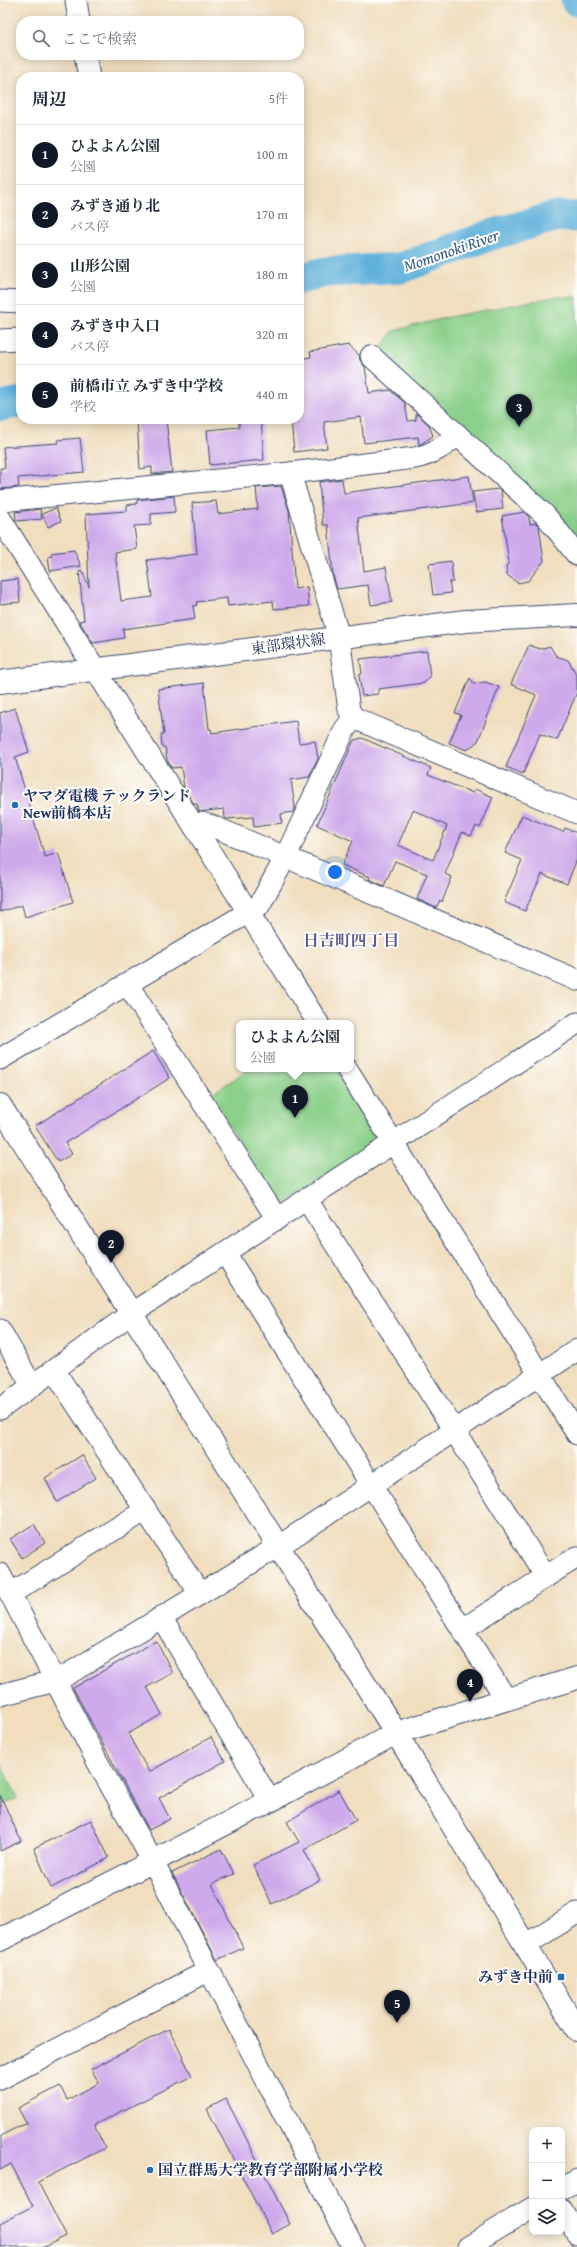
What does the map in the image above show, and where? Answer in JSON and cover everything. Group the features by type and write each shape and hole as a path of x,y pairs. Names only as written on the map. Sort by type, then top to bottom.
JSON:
{"street":[{"path":"76,0 78,16"},
{"path":"86,60 88,72"},
{"path":"0,301 16,302"},
{"path":"0,340 16,339"},
{"path":"371,356 545,515 577,555"},
{"path":"0,501 290,473 423,456 449,442 457,434"},
{"path":"290,473 339,637 350,710 354,718 577,813"},
{"path":"0,518 316,1020"},
{"name":"東部環状線","path":"0,682 466,621 577,616"},
{"path":"0,1059 128,985 259,906 285,858 345,729 354,718"},
{"path":"194,826 206,823 285,858 577,980"},
{"path":"128,985 277,1219"},
{"path":"0,1409 132,1313 577,1023"},
{"path":"349,1072 540,1373 577,1434"},
{"path":"0,1105 396,1733 577,2030"},
{"path":"306,1200 454,1430 546,1577"},
{"path":"225,1253 464,1629 506,1699"},
{"path":"0,1330 32,1386"},
{"path":"0,1695 55,1680 200,1594 279,1546 577,1350"},
{"path":"54,1370 200,1594"},
{"path":"10,1594 146,1510"},
{"path":"464,1629 577,1557"},
{"path":"0,1574 153,1862 208,1971 353,2247"},
{"path":"161,1617 270,1801"},
{"path":"0,1940 270,1801 396,1733 577,1678"},
{"path":"525,1945 577,1913"},
{"path":"0,2079 208,1971"},
{"path":"565,2187 577,2180"},
{"path":"468,2247 529,2210"},
{"path":"565,2215 577,2234"}],"green space":[{"path":"554,297 577,297 577,543 379,351 393,331 449,317"},
{"path":"244,1072 340,1072 379,1135 378,1143 285,1203 278,1202 212,1100 213,1093"},
{"path":"0,1763 18,1798 0,1807"}],"building":[{"path":"348,345 359,355 360,360 365,367 369,393 390,390 405,403 408,421 416,420 416,413 429,425 433,436 419,445 418,437 364,443 361,417 324,422 327,448 294,452 291,424 304,424 304,358 311,357 310,352"},
{"path":"137,424 167,424 172,472 152,474 152,467 140,469"},
{"path":"239,424 261,424 264,460 210,465 207,430 239,427"},
{"path":"80,438 84,472 18,478 19,487 0,489 0,468 5,468 3,447 58,443 57,440"},
{"path":"469,476 473,503 358,518 364,571 386,567 392,602 371,605 368,585 337,589 333,575 328,525 323,525 319,482 342,479 344,493"},
{"path":"281,486 289,510 295,589 307,587 309,606 274,609 273,601 228,606 227,598 196,602 197,605 193,606 195,619 123,629 124,638 93,643 79,621 84,620 79,571 82,570 89,587 86,514 127,511 127,505 137,504 137,500 174,496 175,512 151,514 151,525 134,526 137,549 115,552 121,601 152,597 147,560 197,554 192,503 216,501 218,514 258,509 256,488"},
{"path":"498,489 501,491 503,509 476,512 473,492"},
{"path":"56,508 61,521 48,527 42,514"},
{"path":"40,509 42,519 16,521 15,512"},
{"path":"524,512 529,517 530,524 536,523 539,526 544,561 528,581 518,583 507,575 506,566 509,563 502,516"},
{"path":"74,550 81,566 50,571 48,557 52,556 51,553"},
{"path":"451,561 453,582 449,582 451,593 433,595 429,564"},
{"path":"18,579 20,602 0,604 0,581"},
{"path":"529,645 540,649 550,646 556,656 568,660 577,675 577,692 557,740 540,734 523,774 506,767 536,695 511,684"},
{"path":"427,651 430,677 424,683 378,689 378,694 362,696 359,675 362,674 360,659"},
{"path":"470,678 474,684 485,682 499,687 478,741 467,750 449,743 461,715 455,713"},
{"path":"204,683 209,729 211,729 212,733 296,721 299,743 315,741 318,759 309,777 291,780 295,807 293,812 281,814 282,823 254,827 253,817 227,819 225,818 224,809 199,812 197,804 194,804 184,788 181,767 172,768 167,760 165,747 162,747 161,734 164,734 158,689"},
{"name":"ヤマダ電機 テックランド New前橋本店","path":"15,708 29,752 15,757 45,857 58,853 73,902 25,917 22,905 0,912 0,713"},
{"path":"362,738 431,768 428,775 473,793 475,789 493,797 480,828 476,826 471,836 462,832 445,874 452,877 442,902 440,900 436,908 417,899 427,874 395,861 384,886 369,879 370,877 342,865 353,841 317,825 354,740","holes":["413,810 447,826 433,860 398,845"]},
{"path":"522,815 563,832 565,828 577,833 577,859 567,884 542,874 525,911 504,902 522,860 505,853"},
{"path":"153,1051 170,1078 65,1143 72,1154 58,1162 35,1126"},
{"path":"82,1455 96,1478 57,1502 45,1478"},
{"path":"34,1524 45,1543 22,1558 10,1539"},
{"path":"156,1641 173,1673 147,1687 162,1714 128,1734 149,1772 211,1737 225,1761 159,1798 170,1819 149,1830 73,1688"},
{"path":"339,1790 356,1820 304,1850 320,1880 272,1904 253,1865 299,1842 287,1822"},
{"path":"0,1795 21,1841 0,1851"},
{"path":"91,1820 109,1858 51,1888 34,1848"},
{"path":"221,1849 234,1874 212,1884 243,1948 217,1960 172,1873"},
{"path":"169,2029 192,2076 94,2125 105,2148 38,2182 66,2236 44,2247 0,2247 0,2223 33,2206 11,2164 0,2170 0,2136 26,2123 18,2108 60,2086 67,2100 99,2083 91,2069"},
{"path":"226,2099 290,2224 272,2234 207,2109"}],"waterway":[{"name":"Momonoki River","path":"304,278 325,272 401,268 491,235 557,216 577,217"},
{"name":"Momonoki River","path":"0,406 16,403"}],"place":[{"name":"山形公園","path":"519,427"},
{"name":"ヤマダ電機 テックランド New前橋本店","path":"15,805"},
{"name":"ひよよん公園","path":"295,1118"},
{"name":"みずき通り北","path":"111,1263"},
{"name":"みずき中入口","path":"470,1702"},
{"name":"みずき中前","path":"561,1977"},
{"name":"前橋市立 みずき中学校","path":"397,2023"},
{"name":"国立群馬大学教育学部附属小学校","path":"150,2170"}],"district":[{"name":"日吉町四丁目","path":"351,940"}]}
